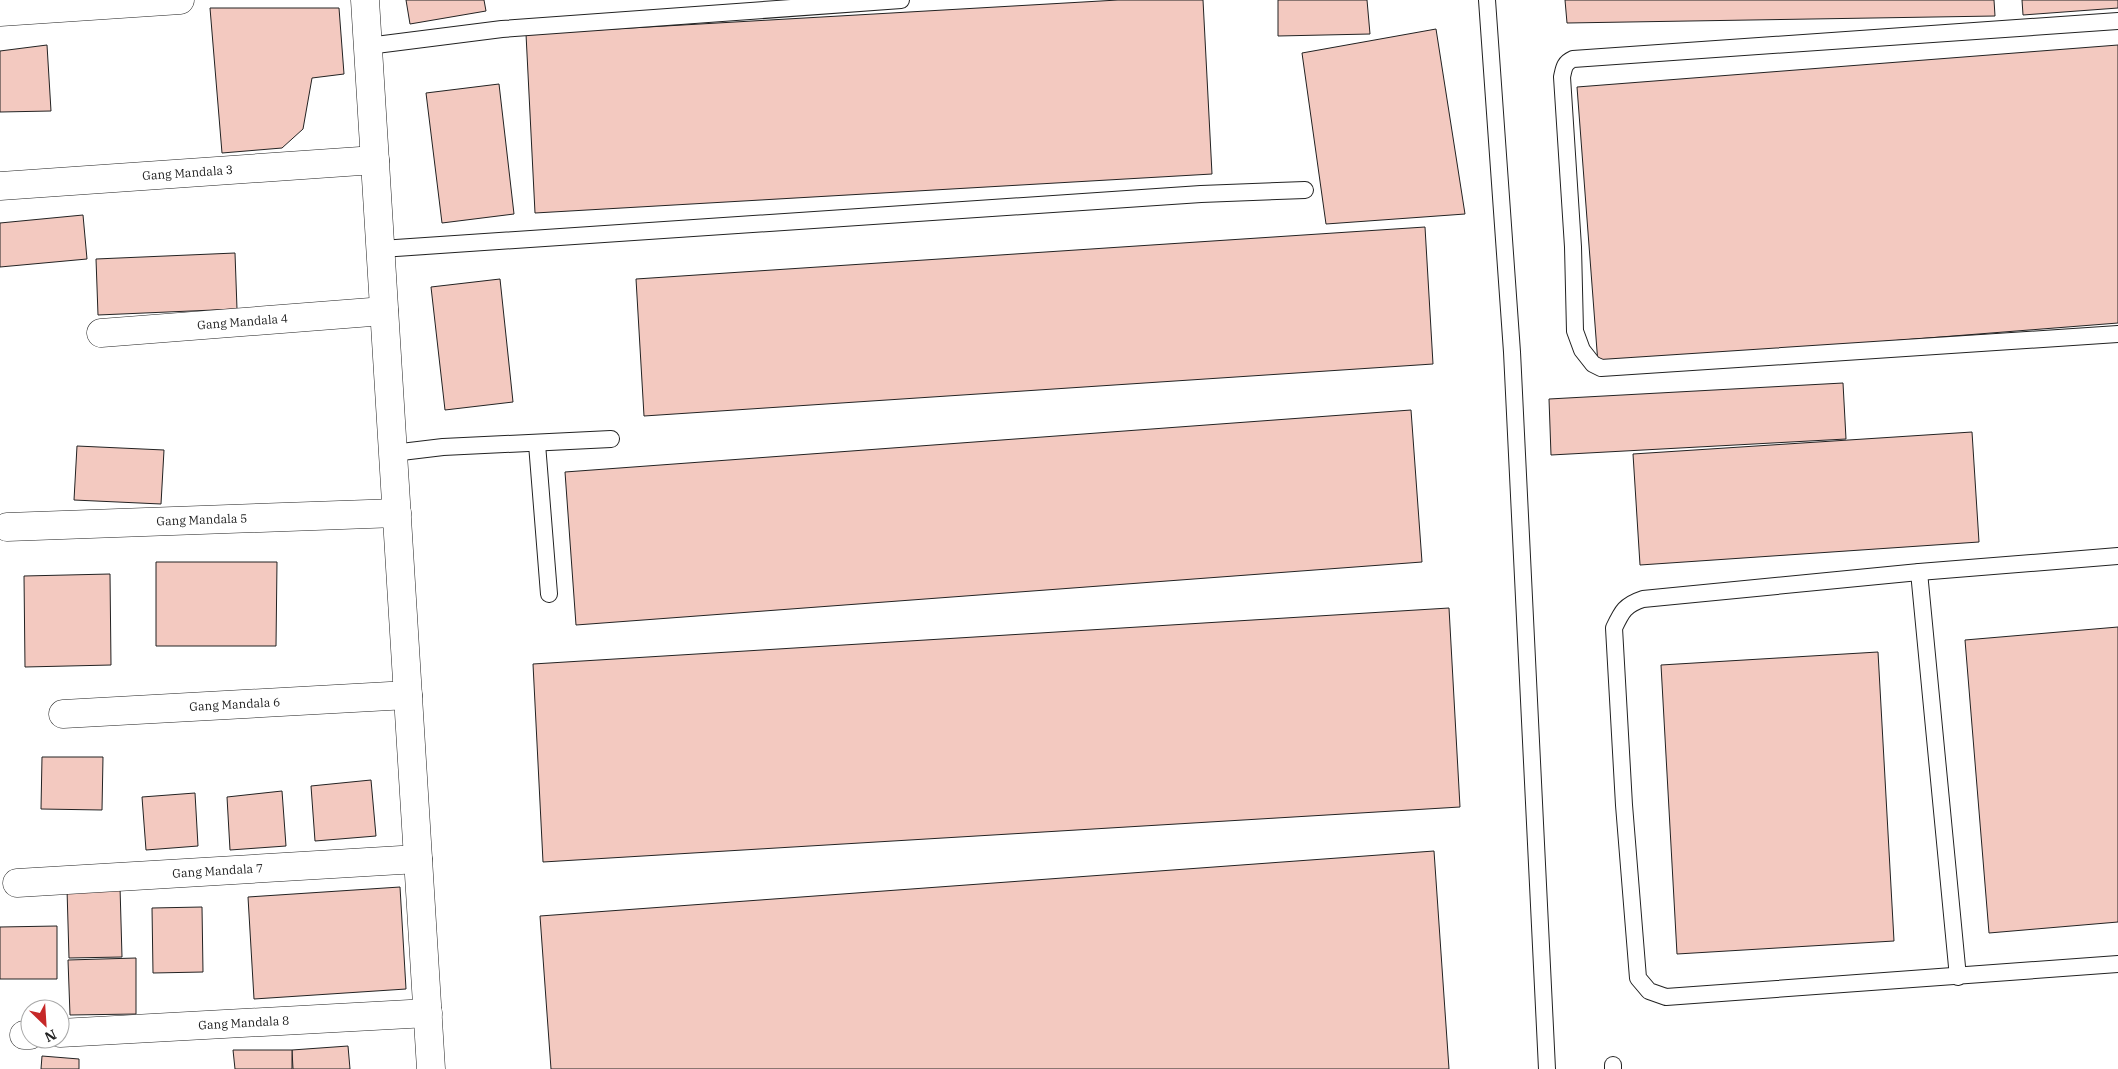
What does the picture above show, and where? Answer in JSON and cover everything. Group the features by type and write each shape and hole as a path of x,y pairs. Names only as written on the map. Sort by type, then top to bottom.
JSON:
{"street":[{"path":"0,12 180,0"},
{"path":"365,0 431,1069"},
{"name":"Gang Mandala 3","path":"0,186 374,160"},
{"name":"Gang Mandala 4","path":"101,333 384,311"},
{"name":"Gang Mandala 5","path":"7,527 397,513"},
{"name":"Gang Mandala 6","path":"63,714 408,694"},
{"name":"Gang Mandala 7","path":"17,883 418,859"},
{"name":"Gang Mandala 8","path":"70,1032 428,1013"}],"lane":[{"path":"368,46 502,29 901,0"},
{"path":"1487,0 1512,352 1546,1069"},
{"path":"2118,20 1573,59 1564,67 1562,77 1573,247 1574,331 1582,350 1594,364 1601,368 2118,334"},
{"path":"381,249 1191,194 1305,190"},
{"path":"393,453 443,447 537,444 610,439"},
{"path":"537,444 549,594"},
{"path":"2118,556 1919,572 1643,599 1632,603 1621,612 1614,628 1624,805 1638,978 1649,991 1666,997 2118,964"},
{"path":"1919,572 1958,977"}],"building":[{"path":"406,0 484,0 486,11 410,24"},
{"path":"1118,0 1203,0 1212,174 535,213 526,34"},
{"path":"1278,0 1367,0 1370,34 1278,36"},
{"path":"1565,0 1994,0 1995,16 1567,23"},
{"path":"2022,0 2118,0 2118,8 2023,15"},
{"path":"210,8 339,8 344,74 312,78 303,129 282,148 222,153"},
{"path":"1436,29 1465,214 1326,224 1302,53"},
{"path":"47,45 51,111 0,112 0,51"},
{"path":"2118,45 2118,323 1598,364 1577,87"},
{"path":"499,84 514,214 442,223 426,93"},
{"path":"83,215 87,259 0,267 0,223"},
{"path":"1425,227 1433,364 644,416 636,279"},
{"path":"235,253 237,309 98,315 96,259"},
{"path":"500,279 513,402 445,410 431,287"},
{"path":"1843,383 1846,439 1551,455 1549,399"},
{"path":"1411,410 1422,562 576,625 565,472"},
{"path":"1972,432 1979,542 1640,565 1633,454"},
{"path":"77,446 164,450 161,504 74,500"},
{"path":"156,562 277,562 276,646 156,646"},
{"path":"110,574 111,665 25,667 24,576"},
{"path":"1449,608 1460,807 543,862 533,664"},
{"path":"2118,627 2118,922 1989,933 1965,640"},
{"path":"1878,652 1894,941 1677,954 1661,665"},
{"path":"42,757 103,757 102,810 41,809"},
{"path":"371,780 376,836 315,841 311,786"},
{"path":"282,791 286,846 230,850 227,797"},
{"path":"195,793 198,846 146,850 142,797"},
{"path":"1434,851 1449,1069 551,1069 540,916"},
{"path":"120,887 122,957 69,958 67,889"},
{"path":"400,887 406,989 254,999 248,897"},
{"path":"202,907 203,972 153,973 152,908"},
{"path":"57,926 57,979 0,979 0,927"},
{"path":"136,958 136,1014 70,1015 68,960"},
{"path":"348,1046 350,1069 293,1069 292,1050"},
{"path":"233,1050 292,1050 292,1069 235,1069"},
{"path":"42,1056 79,1059 79,1069 41,1069"}]}
